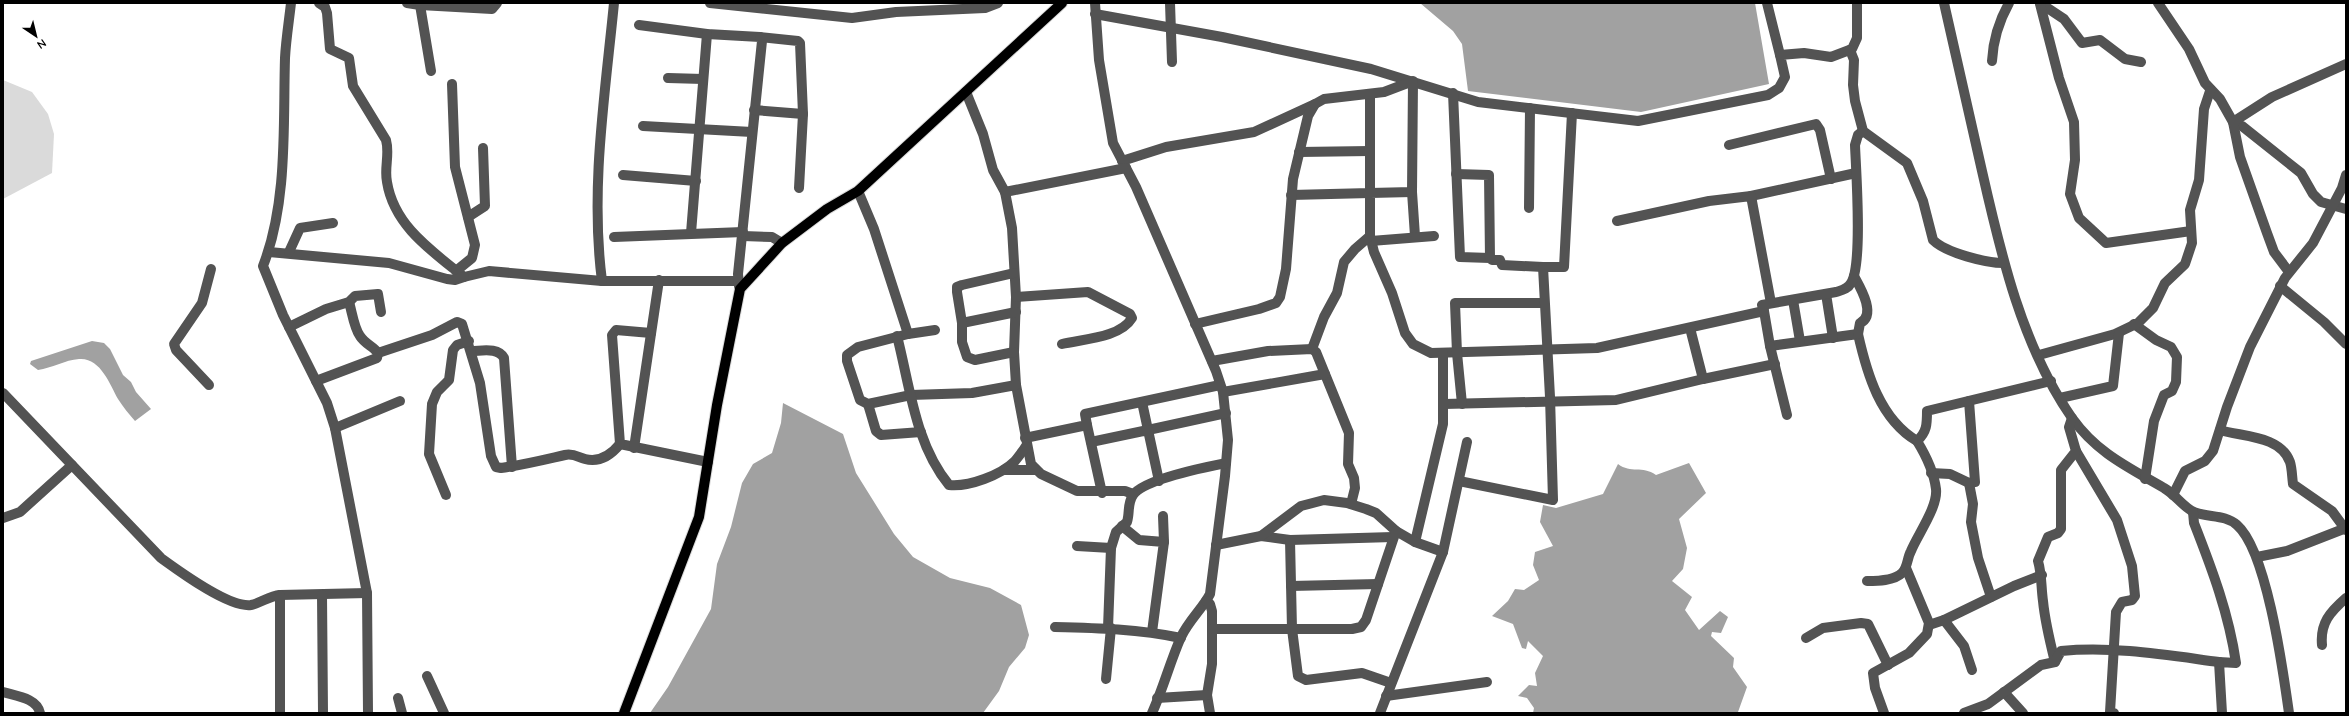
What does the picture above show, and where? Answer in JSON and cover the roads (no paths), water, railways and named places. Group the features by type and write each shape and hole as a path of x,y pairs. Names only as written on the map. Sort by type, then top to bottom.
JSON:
{"main road":[{"path":"624,713 699,517 739,285 782,242 827,209 858,191 1062,3"}],"street":[{"path":"291,3 285,57 284,150 280,188 269,252 263,266 289,327 326,403 335,428 367,593 368,713"},
{"path":"407,3 492,9 497,3"},
{"path":"602,281 598,251 597,198 614,3"},
{"path":"710,3 852,18 896,12 985,8 998,3"},
{"path":"1095,3 1099,60 1113,143 1124,164 1212,361 1221,388 1226,413 1226,463 1212,578 1206,601 1191,619 1181,638 1152,713"},
{"path":"1170,3 1172,62"},
{"path":"1095,14 1170,27 1364,67 1453,93 1478,102 1638,121 1768,95 1779,88 1785,77 1767,3"},
{"path":"1780,55 1804,52 1831,57 1850,50 1857,38 1857,3"},
{"path":"1944,3 2004,263 2015,301 2051,381 2072,418 2086,436 2106,454 2145,479 2166,489 2193,512 2229,519 2237,524 2245,533 2257,557 2276,634 2289,713"},
{"path":"1992,61 1995,38 2002,15 2009,3"},
{"path":"2040,3 2059,78 2074,122 2075,160 2070,194 2079,218 2106,243 2191,231"},
{"path":"2040,3 2064,19 2082,42 2100,40 2125,59 2141,62"},
{"path":"2158,3 2189,49 2210,91 2220,99 2233,122 2240,157 2269,240 2274,252 2289,272"},
{"path":"324,4 330,49 349,58 353,86 386,140 388,147 386,182 404,224 416,239 460,274 497,271 556,278 602,281 659,280 739,285 754,110 762,41 760,37"},
{"path":"420,5 430,71"},
{"path":"639,25 707,34 798,41 800,43 803,114 799,188"},
{"path":"691,233 707,34"},
{"path":"1850,50 1854,60 1853,85 1855,101 1863,131 1907,163 1923,201 1931,235 1937,244 1985,261 2004,263"},
{"path":"2233,122 2272,98 2346,64"},
{"path":"668,78 703,79"},
{"path":"1005,192 1124,164 1166,147 1254,132 1324,99 1370,95 1413,81"},
{"path":"1413,81 1412,192 1414,236"},
{"path":"269,252 289,252 389,264 455,280 475,252 468,217 454,168 452,84"},
{"path":"2039,354 2119,333 2134,324 2154,308 2165,283 2185,264 2192,243 2190,210 2199,180 2204,109 2210,91"},
{"path":"966,92 983,134 993,170 1005,192 1012,228 1016,297 1014,352 1016,385 1030,464 1035,470 1077,491 1102,493 1125,491 1133,494"},
{"path":"1453,93 1460,257 1490,258 1492,260 1500,260 1502,265 1564,267 1572,113"},
{"path":"1370,95 1371,238 1374,252 1398,309 1405,332 1413,344 1431,352 1443,353 1597,348 1764,311"},
{"path":"1195,324 1259,309 1276,303 1283,286 1286,269 1291,195 1299,152 1308,116 1315,104"},
{"path":"1529,208 1530,108"},
{"path":"754,110 803,114"},
{"path":"2233,122 2242,126 2301,173 2313,194 2321,202 2346,209"},
{"path":"1729,145 1816,124 1820,130 1831,179"},
{"path":"643,126 752,132"},
{"path":"1787,415 1770,346 1762,305 1845,290 1851,284 1854,276 1857,242 1855,145 1858,135 1863,131"},
{"path":"468,217 484,206 483,148"},
{"path":"1299,152 1370,151"},
{"path":"1617,221 1709,201 1751,196 1856,173"},
{"path":"1456,174 1489,175 1490,258"},
{"path":"623,175 696,181"},
{"path":"2173,495 2185,471 2205,461 2213,451 2227,407 2250,347 2280,286 2289,272 2313,243 2331,206 2342,188 2346,175"},
{"path":"858,191 874,229 908,334"},
{"path":"1291,195 1412,192"},
{"path":"1751,196 1771,303"},
{"path":"289,252 300,228 333,223"},
{"path":"614,237 691,233 743,234 772,237 782,242"},
{"path":"1312,349 1324,318 1337,293 1344,262 1355,249 1371,238 1434,236"},
{"path":"1459,481 1553,500 1550,401 1543,267"},
{"path":"210,385 176,350 174,344 202,303 211,269"},
{"path":"1014,273 958,288 963,348 971,360 1014,352"},
{"path":"1854,276 1867,307 1867,316 1864,321 1860,323 1858,334 1865,362 1879,399 1898,428 1917,441 1931,472 1936,489 1935,502 1910,551 1906,568 1901,574 1894,577 1882,580 1867,581"},
{"path":"634,448 659,280"},
{"path":"2280,286 2324,322 2346,344"},
{"path":"1016,297 1088,292 1130,314 1132,318 1129,323 1116,332 1062,344"},
{"path":"289,327 326,309 349,302 355,296 378,294 381,312"},
{"path":"1826,294 1833,338"},
{"path":"1793,300 1800,341"},
{"path":"349,302 359,335 378,353"},
{"path":"1462,404 1457,353 1455,304 1544,303"},
{"path":"962,323 1016,312"},
{"path":"316,381 373,360 378,353 432,335 457,322 462,324 465,329 480,383 493,463 501,468 548,461 566,455 592,460 606,458 613,453 620,444 612,335 616,330 651,333"},
{"path":"2134,324 2156,340 2171,347 2177,357 2174,386 2172,390 2164,395 2154,421 2145,479"},
{"path":"1690,328 1703,379"},
{"path":"935,330 897,336 858,347 847,355 847,361 860,400 868,404 911,395 972,393 1016,385"},
{"path":"2060,398 2113,386 2119,333"},
{"path":"1770,346 1858,334"},
{"path":"897,336 921,432 940,474 949,485 963,486 978,482 1015,462 1026,442 1087,425"},
{"path":"446,495 429,454 432,404 437,392 449,380 453,350 457,345 495,351 501,354 504,358 512,467"},
{"path":"1212,361 1268,351 1312,349"},
{"path":"1312,349 1319,357 1349,433 1348,464 1354,478 1355,488 1350,504"},
{"path":"1415,542 1443,424 1443,353"},
{"path":"1444,404 1616,400 1703,379 1775,364"},
{"path":"1102,493 1085,414 1221,388 1325,374"},
{"path":"1917,441 1923,436 1927,426 1927,411 1943,405 1969,401 2051,381"},
{"path":"3,393 161,558 190,578 234,604 251,605 269,596 280,595 367,593"},
{"path":"335,428 400,401"},
{"path":"1931,472 1950,474 1969,483 1975,482 1969,401"},
{"path":"1142,402 1159,481"},
{"path":"868,404 876,431 881,435 921,432"},
{"path":"1091,442 1226,413"},
{"path":"2072,418 2068,427 2076,451 2117,520 2132,566 2135,596 2132,600 2122,602 2118,606 2115,620 2110,712 2114,713"},
{"path":"2220,430 2266,440 2282,449 2290,462 2293,484 2332,511 2346,529 2287,550 2257,557"},
{"path":"1380,713 1443,552 1467,442"},
{"path":"620,444 708,462"},
{"path":"2055,662 2044,614 2041,591 2042,575 2038,562 2042,548 2048,537 2058,533 2061,529 2061,470 2076,451"},
{"path":"1106,679 1110,628 1112,548 1116,532 1127,522 1128,504 1133,494 1159,481 1185,471 1226,463"},
{"path":"3,518 20,512 72,465"},
{"path":"1002,470 1035,470"},
{"path":"1969,483 1973,504 1971,522 1976,550 1991,597"},
{"path":"1261,536 1293,511 1310,502 1324,500 1350,504 1376,513 1394,534"},
{"path":"1964,713 1988,704 2041,665 2055,662 2061,651 2086,649 2114,650 2236,663 2228,618 2194,523 2193,512"},
{"path":"1152,632 1164,542 1163,516"},
{"path":"1122,526 1139,540 1164,542"},
{"path":"1212,629 1352,629 1361,627 1366,620 1394,534"},
{"path":"1216,545 1261,536 1290,540 1394,534 1443,552"},
{"path":"1290,540 1292,629 1298,676 1302,680 1362,673 1391,683"},
{"path":"1077,546 1112,548"},
{"path":"1884,713 1873,678 1873,673 1914,649 1927,634 1929,625 1906,568"},
{"path":"1929,625 1944,620 1991,597 2042,575"},
{"path":"1291,586 1378,584"},
{"path":"280,595 280,713"},
{"path":"322,595 322,713"},
{"path":"2322,645 2323,625 2328,616 2346,598"},
{"path":"1206,601 1210,604 1212,611 1212,664 1207,695 1210,713"},
{"path":"1944,620 1964,646 1972,670"},
{"path":"1806,638 1823,628 1861,623 1868,624 1888,665"},
{"path":"1055,627 1110,628 1152,632 1181,638"},
{"path":"2219,662 2222,713"},
{"path":"427,676 444,713"},
{"path":"1386,696 1487,682"},
{"path":"3,692 33,702 38,706 40,713"},
{"path":"2004,692 2022,713"},
{"path":"1157,698 1207,695"},
{"path":"398,698 402,713"}]}
